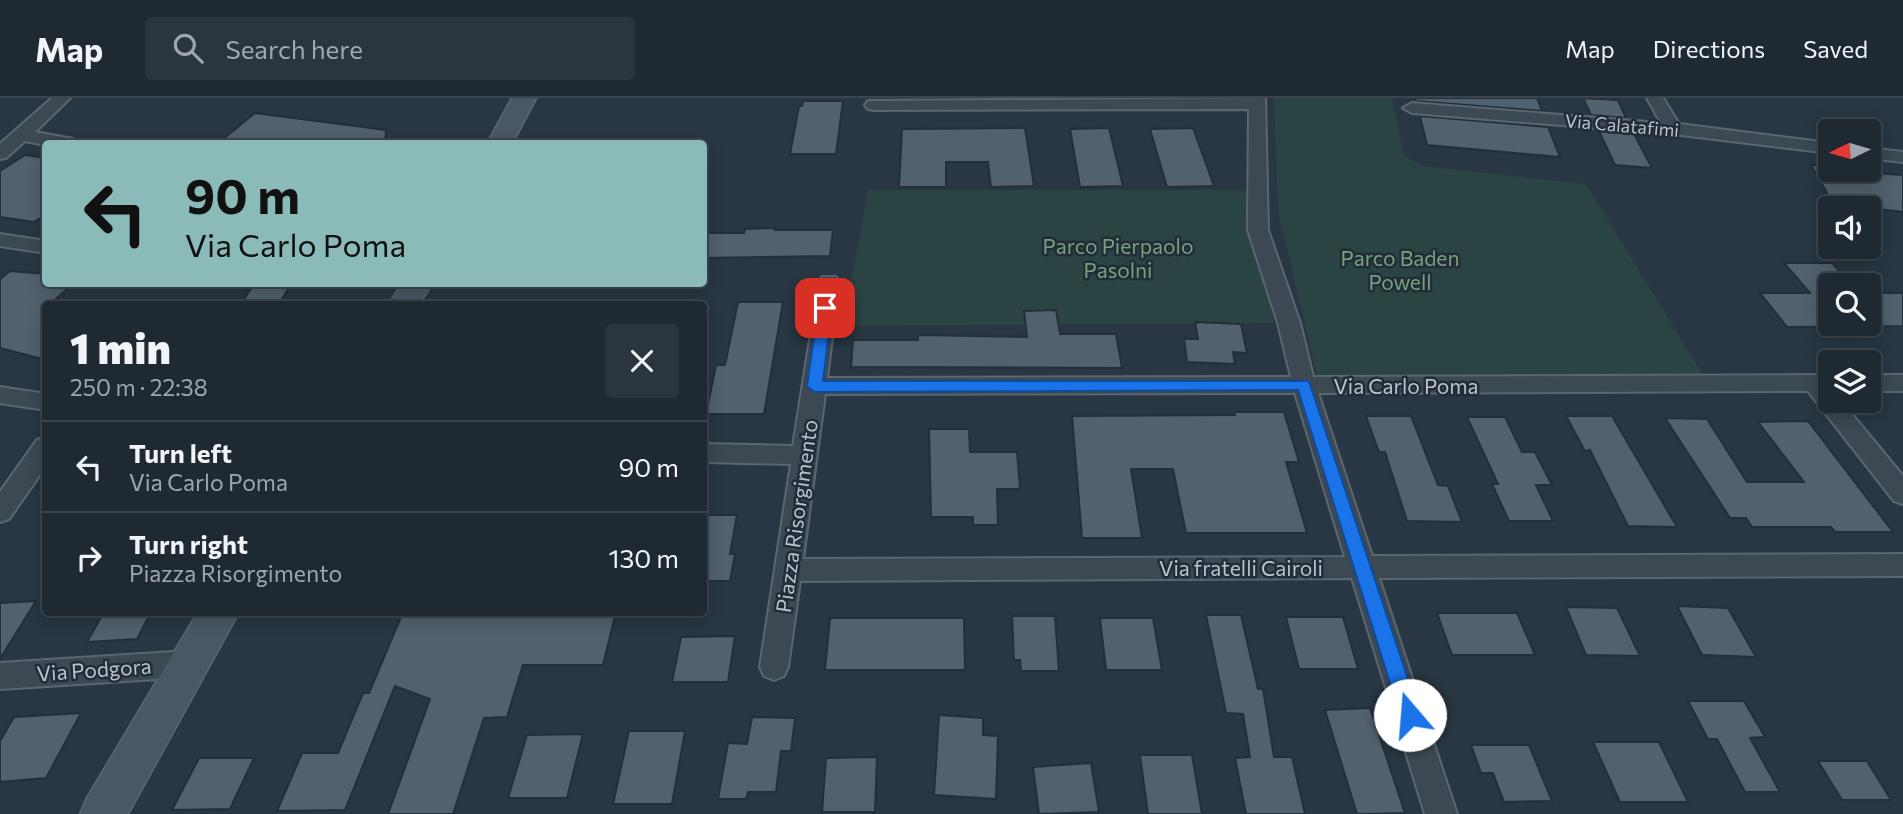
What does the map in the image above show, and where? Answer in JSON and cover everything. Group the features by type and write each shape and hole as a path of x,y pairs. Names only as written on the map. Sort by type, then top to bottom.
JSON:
{"street":[{"path":"0,154 62,98"},
{"path":"501,140 524,98"},
{"path":"1655,98 1673,129"},
{"path":"874,104 1257,101 1258,230 1289,323 1304,385 1441,814"},
{"name":"Via Calatafimi","path":"1412,108 1673,129 1818,147"},
{"path":"21,135 50,140"},
{"path":"1881,154 1903,157"},
{"path":"4,244 42,247"},
{"name":"Piazza Risorgimento","path":"774,667 829,282"},
{"path":"1881,383 1903,383"},
{"name":"Via Carlo Poma","path":"814,386 1818,384"},
{"path":"0,395 42,401"},
{"path":"1844,413 1903,494"},
{"path":"0,512 42,452"},
{"path":"707,453 805,455"},
{"name":"Via fratelli Cairoli","path":"788,570 1903,565"},
{"path":"103,814 217,616"},
{"name":"Via Podgora","path":"0,676 189,664"}],"green space":[{"name":"Parco Baden Powell","path":"1274,98 1392,98 1404,156 1423,166 1586,184 1703,375 1317,375 1278,212"},
{"name":"Parco Pierpaolo Pasolni","path":"868,190 1244,190 1258,230 1274,323 843,326"}],"building":[{"path":"1415,98 1537,98 1542,111 1416,101"},
{"path":"1583,98 1618,100 1626,118 1591,115"},
{"path":"803,101 843,101 836,154 790,154 799,106 802,106"},
{"path":"255,113 386,130 385,140 223,139"},
{"path":"1420,116 1548,127 1560,157 1427,145"},
{"path":"1025,128 1034,186 991,187 988,162 946,162 946,187 899,187 902,129"},
{"path":"1109,128 1123,186 1080,187 1070,129"},
{"path":"1193,128 1214,186 1167,187 1150,129"},
{"path":"1599,131 1634,134 1652,168 1615,165"},
{"path":"25,155 42,157 42,217 34,222 0,217 0,171"},
{"path":"1811,165 1818,166 1818,177"},
{"path":"1881,173 1903,175 1903,212 1881,209 1881,196 1829,196 1821,182 1881,182"},
{"path":"745,229 833,230 830,256 707,258 707,233 744,233"},
{"path":"1784,263 1832,263 1841,273 1818,273 1818,327 1787,327 1760,293 1810,293"},
{"path":"10,271 42,274 42,287 70,287 53,301 42,301 42,359 0,348 0,279"},
{"path":"252,287 289,287 281,301 243,301"},
{"path":"1881,293 1903,293 1903,326 1881,326"},
{"path":"738,302 783,302 764,414 707,414 716,365 725,365"},
{"path":"1056,310 1060,334 1116,334 1122,368 851,367 853,340 918,340 918,335 1027,337 1024,311"},
{"path":"1195,322 1241,324 1247,353 1233,352 1235,364 1187,362 1184,339 1198,339"},
{"path":"1234,412 1284,412 1299,462 1286,462 1307,533 1186,533 1173,469 1131,469 1142,538 1082,538 1072,416 1235,415"},
{"path":"1366,416 1411,416 1438,485 1448,486 1462,522 1407,521 1385,452 1379,452"},
{"path":"1566,416 1612,416 1677,527 1628,526 1590,450 1585,451"},
{"path":"1467,417 1505,417 1522,452 1535,452 1552,485 1536,485 1553,521 1509,521 1492,484 1498,484"},
{"path":"1665,418 1707,419 1747,482 1804,482 1758,422 1808,421 1893,532 1835,532 1831,527 1752,527 1746,518 1730,518"},
{"path":"929,429 969,429 970,452 1017,452 1020,489 997,489 998,525 973,525 973,517 931,517"},
{"path":"707,515 737,515 730,554 735,554 730,581 707,581"},
{"path":"36,601 0,659 0,603"},
{"path":"1677,606 1728,608 1756,657 1702,655"},
{"path":"1566,607 1617,608 1640,656 1586,655"},
{"path":"1437,613 1517,613 1535,655 1452,655"},
{"path":"1206,615 1241,615 1258,689 1263,689 1274,757 1292,757 1305,814 1246,814 1235,758 1250,757 1243,714 1226,713"},
{"path":"102,616 149,616 137,639 87,642"},
{"path":"401,616 615,616 603,665 523,665 507,717 484,718 453,814 388,814 430,699 395,686 345,810 277,811 302,753 338,753 363,693 369,693"},
{"path":"1012,616 1055,616 1059,671 1021,671 1020,660 1014,660"},
{"path":"1286,617 1343,617 1358,669 1299,669"},
{"path":"830,618 964,618 965,670 825,670"},
{"path":"1100,618 1153,618 1162,670 1106,670"},
{"path":"735,636 728,682 672,682 681,637"},
{"path":"1688,701 1744,701 1765,737 1750,738 1780,792 1745,792 1717,739 1708,739"},
{"path":"1370,708 1405,813 1357,814 1325,710"},
{"path":"81,713 46,778 0,782 0,741 14,717"},
{"path":"939,715 983,718 983,735 998,736 996,799 934,795"},
{"path":"752,717 795,718 791,751 781,751 776,792 748,792 746,799 718,799 728,743 747,744"},
{"path":"629,731 685,731 672,804 613,804"},
{"path":"583,734 567,798 508,798 527,735"},
{"path":"1593,742 1659,742 1688,802 1620,802"},
{"path":"1471,745 1529,745 1552,801 1504,802 1493,773 1481,773"},
{"path":"1140,755 1192,755 1202,814 1148,814"},
{"path":"877,757 875,812 822,812 826,758"},
{"path":"199,758 254,758 230,809 172,810"},
{"path":"1818,761 1867,761 1891,800 1842,800"},
{"path":"1091,763 1099,812 1039,814 1033,767"}],"route":[{"path":"825,308 814,386 1304,385 1410,715"}]}
